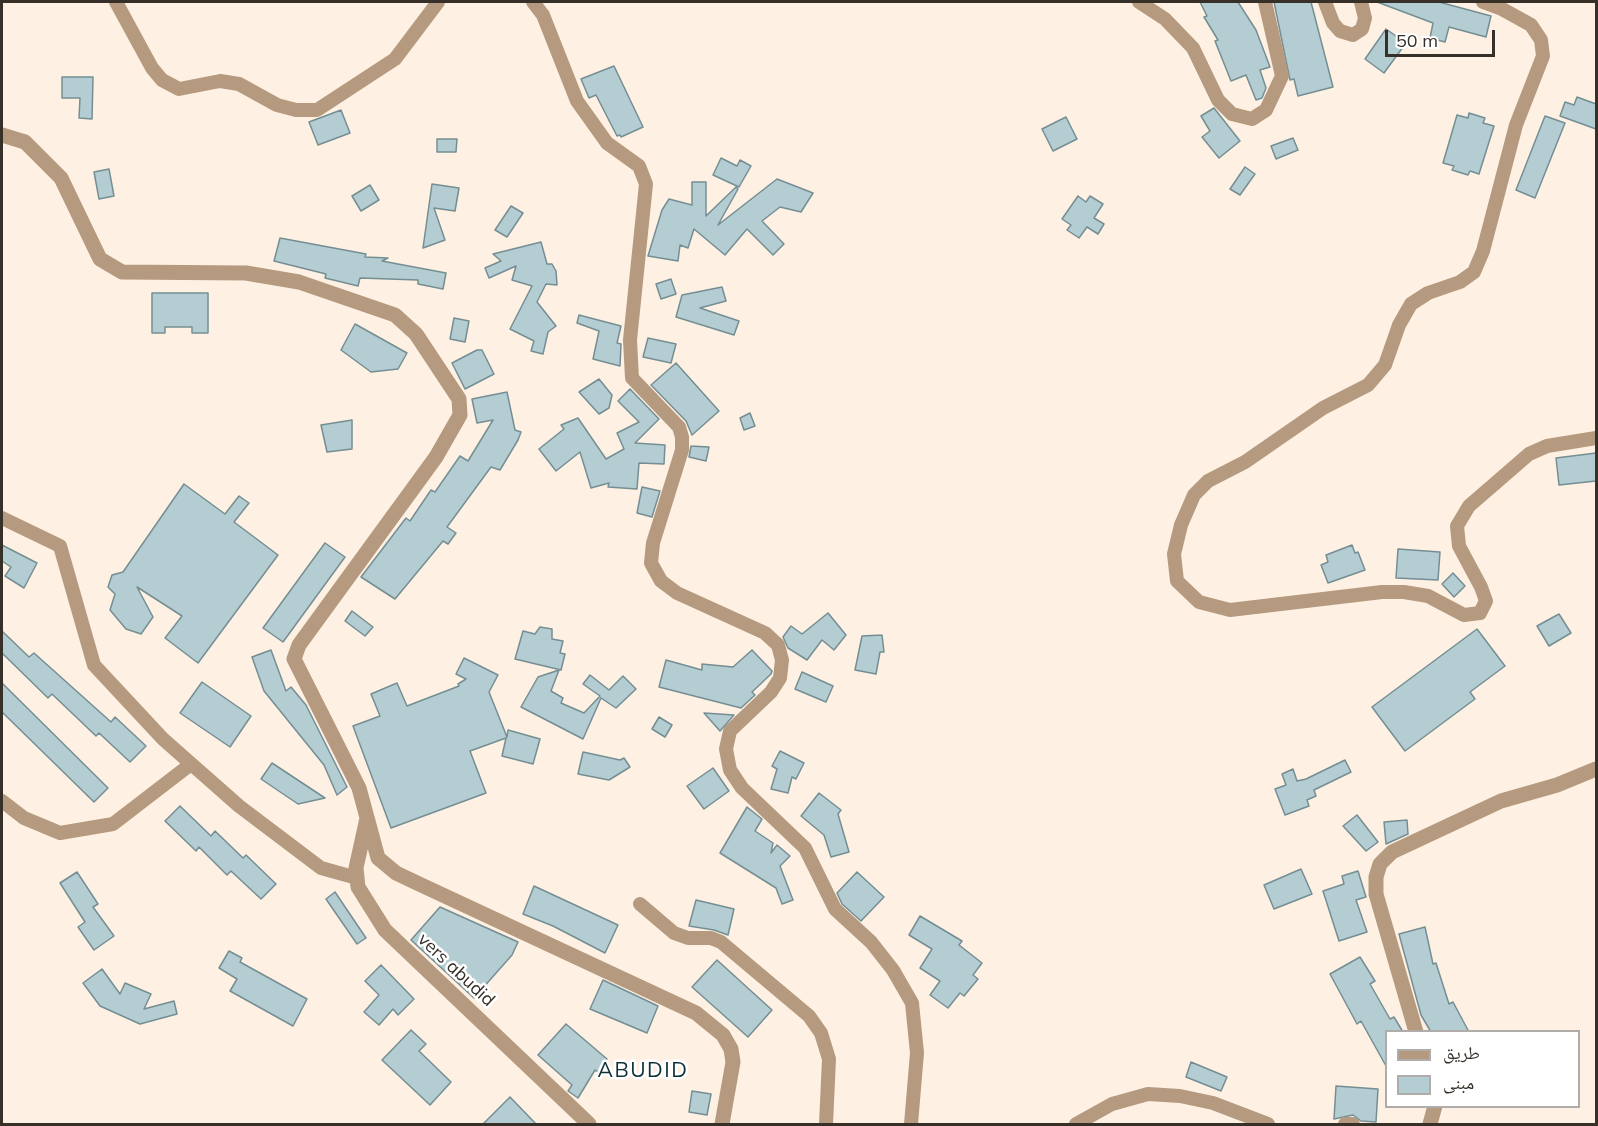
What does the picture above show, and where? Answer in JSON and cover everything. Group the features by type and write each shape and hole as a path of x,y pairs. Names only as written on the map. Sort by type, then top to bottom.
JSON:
{"street":[{"path":"116,2 152,68 162,80 179,88 220,81 239,84 277,105 296,110 317,110 395,59 438,2"},
{"path":"533,2 543,15 577,101 607,143 639,166 646,184 630,339 632,378 679,427 682,438 682,450 653,543 651,563 661,581 677,593 765,633 778,645 782,660 780,678 771,692 730,731 726,749 730,770 742,788 805,848 835,909 871,942 893,970 912,1003 917,1053 911,1125"},
{"path":"1139,2 1165,19 1193,48 1218,100 1232,114 1252,119 1266,110 1282,76 1265,2"},
{"path":"1325,2 1333,23 1340,31 1353,35 1362,29 1365,18 1361,2"},
{"path":"1483,2 1502,9 1531,25 1541,40 1543,56 1516,125 1483,251 1474,272 1460,282 1428,293 1411,304 1399,325 1385,365 1368,385 1323,408 1245,462 1208,481 1194,495 1181,525 1174,554 1177,581 1198,602 1230,610 1382,592 1404,592 1428,596 1464,615 1480,613 1486,601 1484,594 1459,546 1458,526 1469,506 1529,454 1547,446 1596,438"},
{"path":"2,135 25,142 61,178 100,259 122,272 246,273 299,282 395,315 416,334 459,399 460,415 436,458 299,645 294,659 359,788 378,858 396,873 696,1013 723,1035 731,1049 733,1062 723,1125"},
{"path":"2,518 60,546 94,665 163,739 238,806 321,868 357,878 356,868 368,815"},
{"path":"2,801 24,818 60,833 113,824 192,764"},
{"path":"1415,1030 1376,894 1376,877 1380,864 1392,852 1502,801 1557,785 1596,769"},
{"name":"vers abudid","path":"357,878 358,887 385,930 589,1125"},
{"path":"640,904 674,933 688,938 711,938 721,942 809,1017 821,1032 829,1059 826,1125"},
{"path":"1076,1125 1112,1104 1148,1094 1180,1096 1213,1103 1268,1125"},
{"path":"1430,1125 1435,1108"},
{"path":"1345,1125 1353,1125"}],"building":[{"path":"1200,2 1238,2 1256,30 1270,67 1260,70 1266,88 1262,98 1256,100 1246,75 1231,81 1215,41 1218,40 1204,17 1207,16"},
{"path":"1274,2 1311,2 1333,87 1298,96 1294,79 1290,80"},
{"path":"1377,2 1439,2 1491,16 1486,37 1449,27 1445,42 1430,38 1433,23"},
{"path":"1386,29 1406,43 1384,73 1365,59"},
{"path":"614,66 643,127 621,137 617,136 596,95 589,98 581,79"},
{"path":"62,77 93,77 92,119 79,118 80,98 62,98"},
{"path":"1577,97 1596,104 1596,129 1560,116 1565,102 1574,105"},
{"path":"1214,108 1240,141 1219,158 1202,137 1210,131 1201,116"},
{"path":"341,110 350,133 318,145 309,122"},
{"path":"1469,113 1485,118 1483,123 1494,126 1479,174 1470,171 1468,175 1452,170 1454,166 1443,163 1457,115 1468,118"},
{"path":"1545,116 1565,123 1535,198 1516,190"},
{"path":"1066,117 1077,139 1053,151 1042,129"},
{"path":"1293,138 1298,150 1276,159 1271,146"},
{"path":"437,139 457,139 456,152 437,152"},
{"path":"721,158 737,166 740,160 751,166 739,187 713,175"},
{"path":"1245,167 1255,174 1240,195 1230,189"},
{"path":"109,169 114,196 99,199 94,172"},
{"path":"777,179 813,193 801,212 780,207 762,221 784,244 773,255 747,229 725,255 694,229 688,248 680,245 678,261 648,256 662,210 669,199 692,205 692,182 706,182 706,216 736,187 738,189 718,225"},
{"path":"432,184 459,188 455,211 434,208 445,240 423,248"},
{"path":"370,185 379,200 361,211 352,196"},
{"path":"1078,196 1086,202 1090,196 1103,204 1094,218 1104,224 1098,234 1087,227 1079,238 1067,230 1071,225 1062,219"},
{"path":"511,206 523,213 507,237 495,230"},
{"path":"280,238 366,254 365,257 388,258 382,261 446,273 443,289 418,284 418,280 360,278 358,286 325,278 326,274 274,261"},
{"path":"541,242 547,264 552,264 556,271 557,285 546,284 537,302 556,326 548,332 543,354 531,351 534,341 510,329 532,286 512,280 516,266 489,278 485,268 501,261 493,254"},
{"path":"671,279 676,294 661,299 656,284"},
{"path":"722,287 726,301 700,308 739,321 734,335 676,317 682,295"},
{"path":"152,293 208,293 208,333 192,333 192,327 165,327 165,333 152,333"},
{"path":"579,315 621,326 617,343 621,344 620,366 593,359 599,331 577,323"},
{"path":"454,318 469,321 465,342 450,339"},
{"path":"355,324 407,353 398,369 371,372 341,350"},
{"path":"648,338 676,344 671,363 643,357"},
{"path":"477,350 482,350 494,374 465,389 452,363"},
{"path":"676,363 719,411 692,435 686,421 651,385"},
{"path":"599,379 612,395 609,408 599,414 579,392"},
{"path":"630,389 659,419 635,443 665,445 664,464 639,463 637,489 608,487 609,483 591,488 580,452 556,471 539,449 564,429 561,425 578,418 606,459 624,449 617,433 639,422 618,401"},
{"path":"507,392 515,430 521,432 518,440 500,470 491,467 447,527 456,533 448,544 443,541 395,599 361,577 406,518 410,521 431,490 435,492 460,456 468,461 493,420 477,423 472,399"},
{"path":"750,413 755,426 744,430 740,418"},
{"path":"352,420 352,449 327,452 321,425"},
{"path":"691,446 709,447 706,461 689,457"},
{"path":"1596,453 1596,481 1559,485 1556,458"},
{"path":"184,484 225,514 239,496 249,503 234,522 278,555 198,663 165,638 182,616 137,587 153,617 141,634 126,629 110,610 115,594 108,587 112,575 123,572"},
{"path":"642,487 660,491 652,517 637,513"},
{"path":"325,543 345,557 283,642 263,628"},
{"path":"2,545 37,563 24,588 5,576 11,567 2,561"},
{"path":"1352,545 1355,553 1358,552 1365,570 1328,583 1321,565 1328,562 1326,555"},
{"path":"1398,549 1440,552 1438,580 1396,578"},
{"path":"1453,573 1465,586 1454,597 1442,584"},
{"path":"352,611 373,627 365,636 345,621"},
{"path":"828,613 846,635 834,650 822,640 807,660 788,648 783,637 791,626 802,634"},
{"path":"1559,614 1571,633 1549,646 1537,626"},
{"path":"540,627 552,629 552,639 563,641 560,653 565,654 561,670 515,659 523,631 535,634"},
{"path":"1477,629 1505,666 1470,692 1475,699 1405,751 1372,707"},
{"path":"2,631 29,657 34,653 111,722 115,717 146,746 130,762 99,733 96,736 52,694 48,698 2,653"},
{"path":"882,635 884,652 880,652 876,674 855,670 862,636"},
{"path":"271,650 286,691 291,687 306,705 347,787 337,795 324,765 264,691 252,657"},
{"path":"752,650 772,671 752,692 755,695 741,708 659,687 666,660 702,670 702,664 733,667"},
{"path":"464,658 498,675 489,692 507,737 508,730 540,739 533,764 502,756 506,738 470,751 486,793 391,828 353,726 380,716 371,694 397,683 407,706 459,686 458,684 466,679 456,674"},
{"path":"559,670 551,691 563,698 561,703 584,713 600,696 583,684 590,675 609,690 623,676 636,689 616,708 601,698 583,739 521,707 538,677"},
{"path":"802,672 833,686 826,702 795,689"},
{"path":"202,682 251,716 230,747 180,713"},
{"path":"2,683 108,788 94,802 2,712"},
{"path":"704,713 734,715 720,731"},
{"path":"659,717 672,725 665,737 652,729"},
{"path":"780,751 804,763 796,779 792,777 788,793 771,789 777,769 772,766"},
{"path":"583,752 620,760 624,758 630,767 609,780 578,774"},
{"path":"1345,760 1351,772 1314,790 1316,796 1307,800 1309,806 1285,815 1275,789 1286,785 1282,774 1293,769 1297,781 1306,779"},
{"path":"272,763 325,798 298,804 261,779"},
{"path":"713,768 729,791 704,809 687,786"},
{"path":"819,793 841,810 838,814 849,852 831,857 824,835 801,816"},
{"path":"180,806 211,836 215,831 243,858 246,855 276,884 261,899 231,871 227,875 199,847 196,851 165,821"},
{"path":"747,807 762,819 755,831 773,843 771,853 777,845 790,856 780,866 793,900 782,904 776,888 720,853"},
{"path":"1357,815 1378,842 1366,851 1343,826"},
{"path":"1407,820 1408,834 1386,844 1384,822"},
{"path":"1301,869 1312,894 1274,909 1264,885"},
{"path":"1358,871 1366,897 1356,900 1367,932 1339,941 1323,891 1344,884 1342,876"},
{"path":"77,872 98,904 93,907 114,936 94,950 78,927 85,922 60,883"},
{"path":"857,872 884,897 861,921 842,904 837,893"},
{"path":"534,886 618,925 605,953 553,926 523,914"},
{"path":"335,892 366,938 357,944 326,899"},
{"path":"696,900 734,909 728,935 689,926"},
{"path":"440,907 518,942 512,955 474,998 411,940"},
{"path":"920,916 962,941 959,945 982,963 973,975 978,979 964,996 960,993 948,1008 930,995 940,981 920,968 932,949 909,935"},
{"path":"1425,927 1433,964 1436,963 1449,1004 1453,1002 1468,1030 1430,1030 1421,1015 1399,934"},
{"path":"229,951 242,958 240,962 307,999 293,1026 230,991 237,979 219,968"},
{"path":"1360,957 1375,981 1370,984 1390,1019 1394,1017 1402,1030 1385,1030 1385,1064 1361,1021 1357,1024 1330,974"},
{"path":"717,960 772,1010 748,1037 692,987"},
{"path":"381,965 414,999 398,1015 393,1009 379,1025 364,1012 379,995 365,981"},
{"path":"102,969 120,994 125,983 151,994 144,1009 174,1001 177,1014 140,1024 100,1006 83,983"},
{"path":"603,980 658,1006 647,1033 590,1009"},
{"path":"566,1024 607,1059 598,1072 595,1070 578,1098 568,1091 572,1085 538,1055"},
{"path":"411,1030 426,1044 419,1051 451,1082 430,1105 382,1060"},
{"path":"1191,1062 1227,1077 1221,1091 1186,1077"},
{"path":"1336,1086 1378,1089 1376,1122 1361,1121 1353,1115 1334,1119"},
{"path":"692,1091 711,1094 707,1115 689,1112"},
{"path":"510,1097 537,1125 482,1125"}],"district":[{"name":"ABUDID","path":"643,1071"}]}
